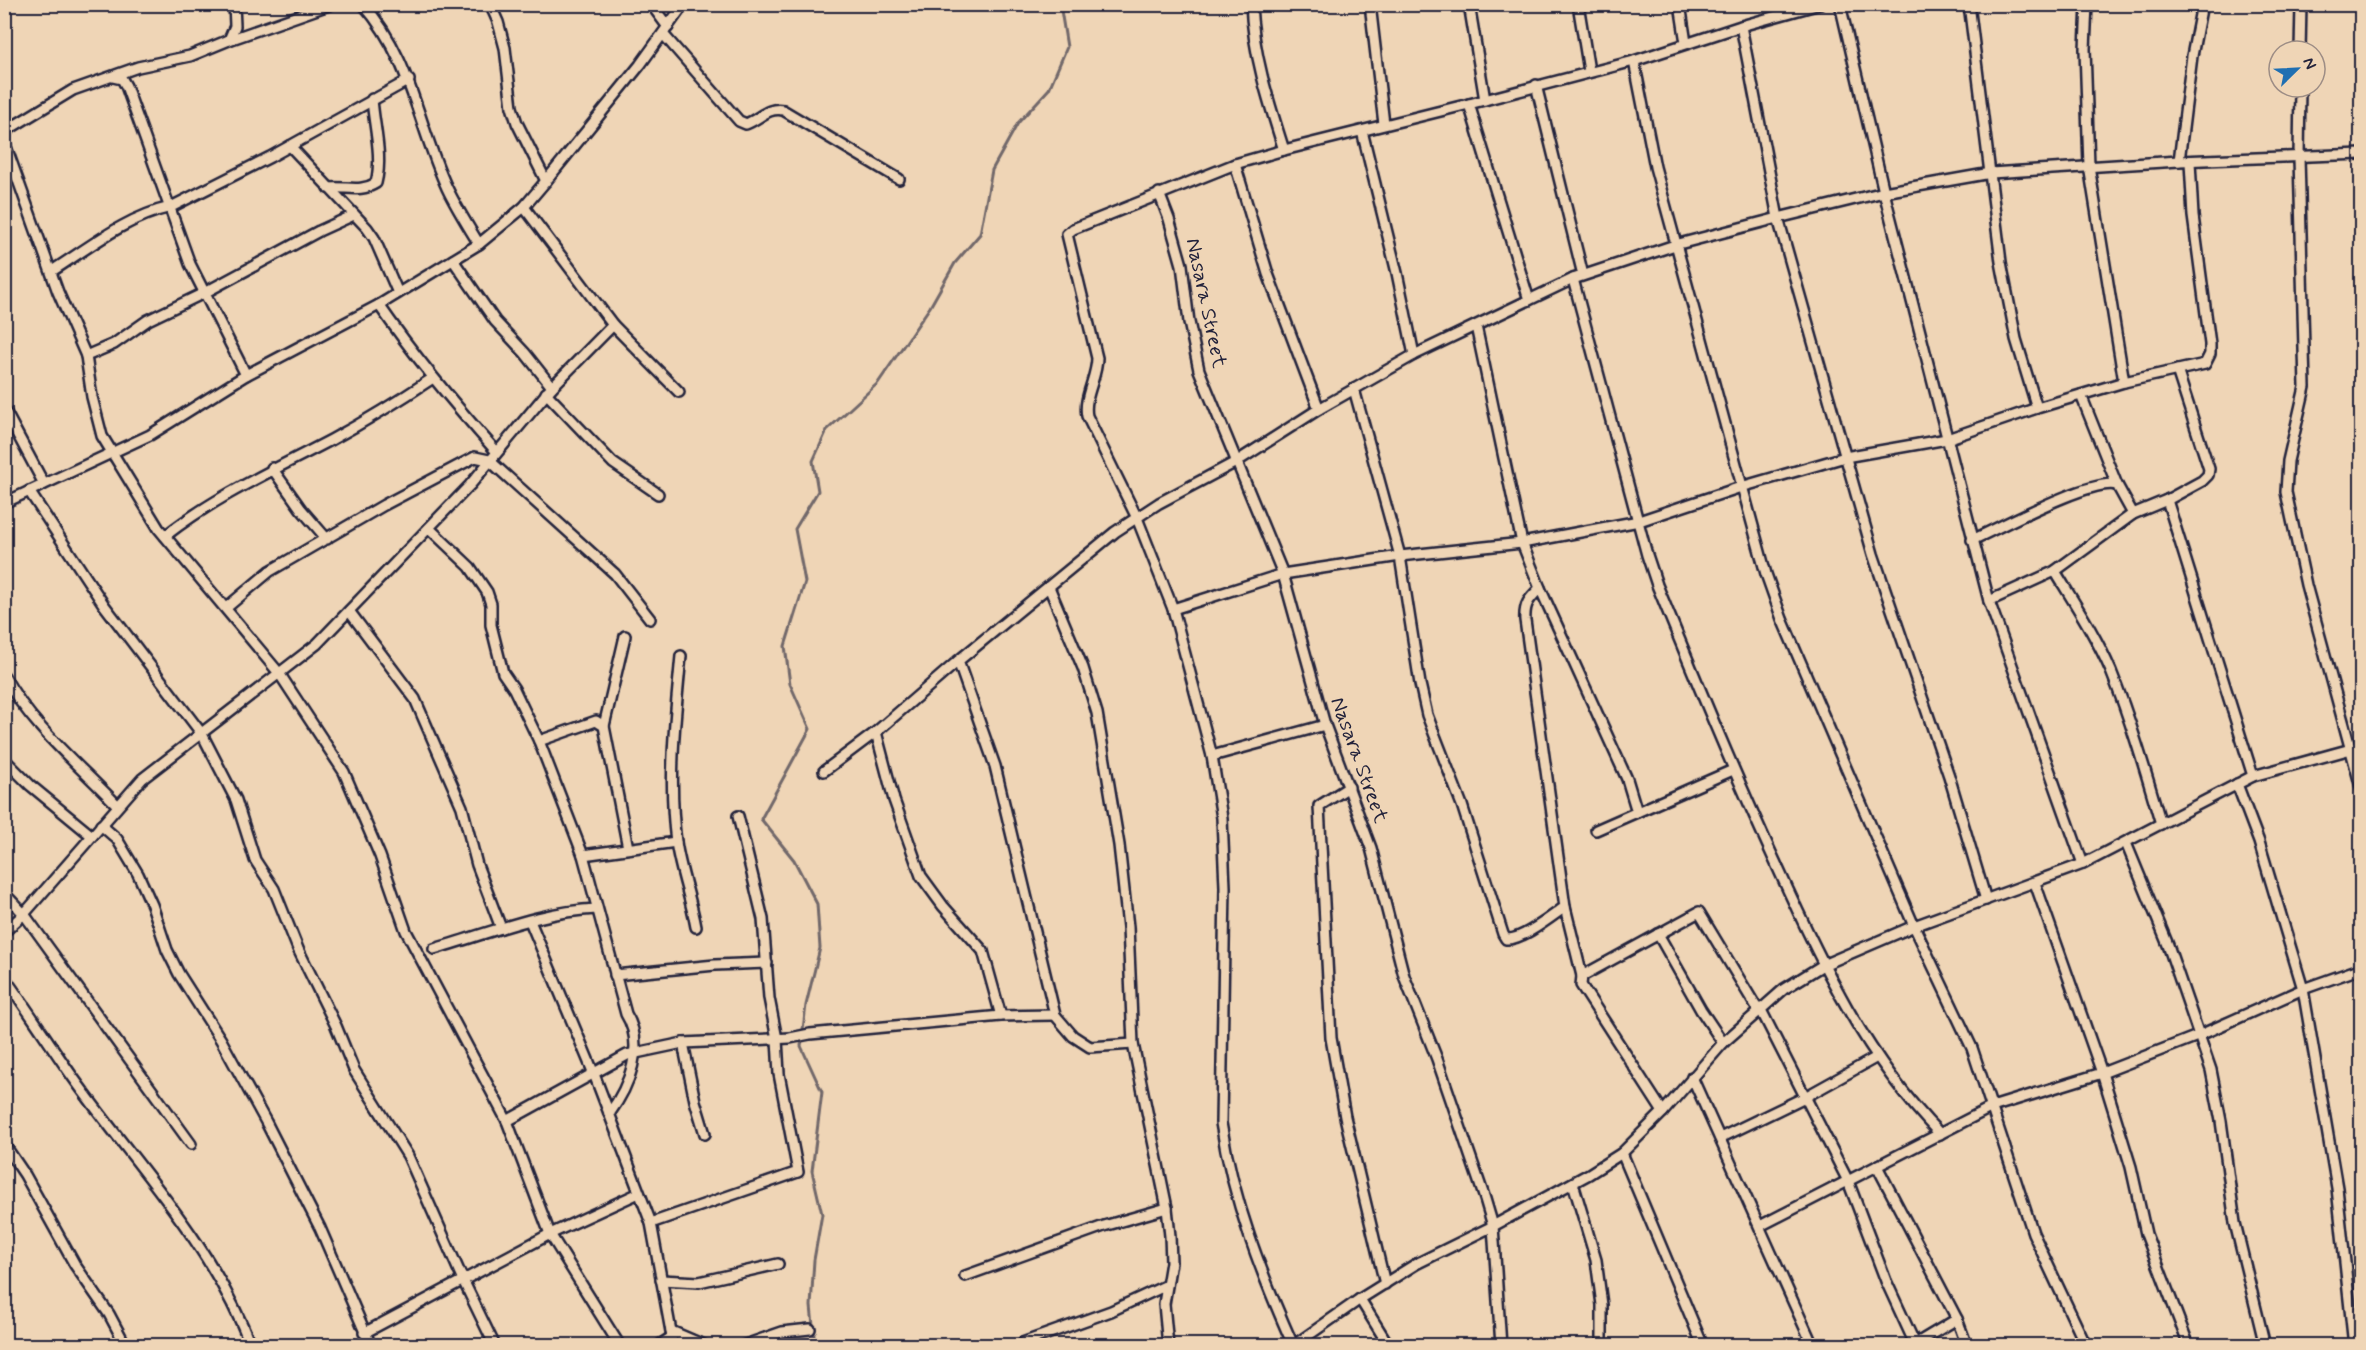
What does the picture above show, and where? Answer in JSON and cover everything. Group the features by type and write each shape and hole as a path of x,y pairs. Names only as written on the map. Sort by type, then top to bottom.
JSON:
{"street":[{"path":"229,40 235,26 234,4"},
{"path":"4,132 73,90 138,67 190,56 332,4"},
{"path":"490,4 505,48 512,107 517,123 546,181"},
{"path":"651,4 666,30 739,120 746,124 756,120 768,110 783,110 899,179"},
{"path":"4,503 150,435 246,375 380,304 479,244 524,207 666,30 684,4"},
{"path":"1251,4 1260,65 1284,150"},
{"path":"1370,4 1384,124"},
{"path":"1469,4 1485,100"},
{"path":"1578,4 1589,71"},
{"path":"1680,4 1686,43"},
{"path":"1820,4 1786,9 1741,26 1634,60 1235,164 1159,193 1066,234 1096,358 1097,370 1085,407 1087,416 1137,518 1173,609 1212,756 1222,818 1225,887 1221,1123 1226,1158 1253,1250 1293,1345 1416,1264 1573,1183 1622,1153 1664,1112 1723,1043 1759,1009 1784,989 1822,965 1914,926 2083,864 2253,776 2361,746"},
{"path":"1840,4 1884,192 1989,602 2083,864"},
{"path":"1969,4 2001,262 2016,339 2037,408"},
{"path":"2087,4 2085,49 2089,166 2124,382"},
{"path":"2179,161 2192,56 2202,4"},
{"path":"2300,39 2301,4"},
{"path":"363,5 374,18 409,80 446,188 479,244"},
{"path":"1741,26 1778,218 1873,554 1949,776 1986,900"},
{"path":"1634,60 1655,167 1766,574 1782,619 1914,926 1972,1048 2032,1233 2086,1346"},
{"path":"113,77 122,79 126,86 190,264 246,375"},
{"path":"52,271 117,229 149,213 171,207 290,146 409,80"},
{"path":"1536,85 1583,275"},
{"path":"328,188 357,190 369,188 376,183 379,172 379,150 374,129 372,99"},
{"path":"2300,99 2299,157 2305,387 2288,461 2286,492 2306,585 2361,791"},
{"path":"1469,104 1529,300"},
{"path":"1362,131 1414,356"},
{"path":"4,141 58,291 86,356 95,414 102,436 136,495 165,536 279,674 344,772 380,856 406,931 507,1121 550,1234 620,1346"},
{"path":"290,146 374,238 398,293"},
{"path":"824,771 876,732 958,661 1115,532 1159,503 1236,462 1319,409 1414,356 1573,279 1675,244 1884,192 1991,173 2179,161 2361,154"},
{"path":"1173,609 1282,574 1400,556 1522,543 1639,521 1741,487 1845,457 1947,439 2037,408 2124,382 2205,363 2210,354 2193,216 2190,162"},
{"path":"1235,164 1268,274 1319,409"},
{"name":"Nasara Street","path":"1159,193 1182,265 1189,322 1199,370 1282,574 1324,725 1371,848 1404,976 1461,1126 1493,1226 1501,1346"},
{"path":"524,207 613,325 679,392"},
{"path":"86,356 114,344 148,320 354,215"},
{"path":"453,261 495,321 549,390 613,463 658,494"},
{"path":"1573,279 1657,585 1733,770 1822,965 1877,1057 1907,1099 1940,1134"},
{"path":"380,304 433,378 496,451"},
{"path":"4,932 24,914 142,779 317,644 470,485 549,390 613,325"},
{"path":"1476,326 1522,543 1540,588 1627,779 1637,812"},
{"path":"1989,602 2055,572 2133,514 2168,500 2202,482 2208,475 2209,469 2176,370"},
{"path":"165,536 187,519 272,468 332,439 433,378"},
{"path":"1354,389 1400,556 1427,715 1462,805 1503,934 1506,939 1511,940 1565,907"},
{"path":"2081,395 2117,485 2133,514"},
{"path":"4,409 44,484"},
{"path":"226,608 270,571 475,457 489,460 615,574 650,620"},
{"path":"272,468 301,509 327,539"},
{"path":"1972,540 2083,490 2110,483 2117,485"},
{"path":"29,491 104,605 202,734 236,800 255,860 274,889 298,948 336,1026 354,1070 408,1156 495,1346"},
{"path":"2168,500 2253,776"},
{"path":"429,528 470,567 487,592 491,604 491,625 503,673 514,689 539,741 583,855 626,1014 634,1032 636,1053 622,1096 609,1114"},
{"path":"2055,572 2079,610 2111,671 2138,746 2161,824"},
{"path":"1049,587 1083,668 1097,713 1119,845 1128,927 1133,1044 1167,1208 1171,1263 1164,1304 1168,1346"},
{"path":"1540,588 1527,601 1524,609 1525,620 1565,907 1582,976 1581,985 1664,1112"},
{"path":"349,610 415,699 423,714 442,764 462,807 477,865 501,928"},
{"path":"625,636 604,726 628,848"},
{"path":"681,656 673,732 672,776 676,842 696,927"},
{"path":"958,661 994,766 1055,1015 1073,1036 1090,1047 1133,1044"},
{"path":"4,676 22,707 117,806"},
{"path":"539,741 596,722 604,726"},
{"path":"1212,756 1324,725"},
{"path":"876,732 894,800 921,876 943,906 983,951 1001,1016"},
{"path":"4,759 30,786 92,836"},
{"path":"1596,830 1733,770"},
{"path":"2237,784 2259,842 2303,988 2337,1188 2354,1346"},
{"path":"1349,787 1319,806 1330,1026 1345,1117 1385,1284"},
{"path":"651,1223 798,1172 779,1074 777,1039 769,998 763,919 738,816"},
{"path":"101,825 117,839 138,874 152,905 167,950 179,974 221,1040 320,1228 371,1346"},
{"path":"583,855 676,842"},
{"path":"2126,843 2168,945 2211,1070 2221,1121 2235,1223 2265,1346"},
{"path":"2035,883 2102,1073 2131,1167 2146,1234 2189,1346"},
{"path":"4,893 24,914 191,1144"},
{"path":"434,950 501,928 576,910 597,909"},
{"path":"1582,976 1697,913 1701,913 1759,1009 1848,1180 1886,1281 1914,1345 1957,1319"},
{"path":"530,921 594,1074 651,1223 672,1337 658,1346"},
{"path":"1658,934 1695,1000 1723,1043"},
{"path":"615,975 715,964 767,963"},
{"path":"1760,1226 1992,1107 2102,1073 2200,1035 2303,988 2361,968"},
{"path":"4,977 72,1076 183,1220 228,1292 251,1346"},
{"path":"507,1121 636,1053 683,1043 777,1039 1001,1016 1055,1015"},
{"path":"683,1043 695,1101 705,1134"},
{"path":"1720,1138 1805,1097 1877,1057"},
{"path":"1692,1077 1813,1346"},
{"path":"4,1144 25,1175 75,1265 109,1314 126,1346"},
{"path":"1622,1153 1703,1346"},
{"path":"1877,1166 1957,1319 1966,1346"},
{"path":"1573,1183 1596,1260 1602,1305 1602,1346"},
{"path":"364,1333 550,1234 639,1194"},
{"path":"965,1276 1093,1230 1167,1208"},
{"path":"661,1280 699,1282 778,1264"},
{"path":"1022,1343 1111,1311 1167,1285"},
{"path":"1360,1299 1389,1346"},
{"path":"742,1346 782,1332 810,1329"},
{"path":"671,1331 706,1346"}],"waterway":[{"path":"815,1346 811,1306 814,1260 822,1214 812,1171 822,1092 801,1046 806,1005 820,948 817,904 794,860 761,819 810,729 790,684 785,646 805,582 795,529 818,491 813,461 827,430 878,383 930,307 955,263 980,234 992,170 1018,123 1049,89 1067,47 1060,4"}]}
